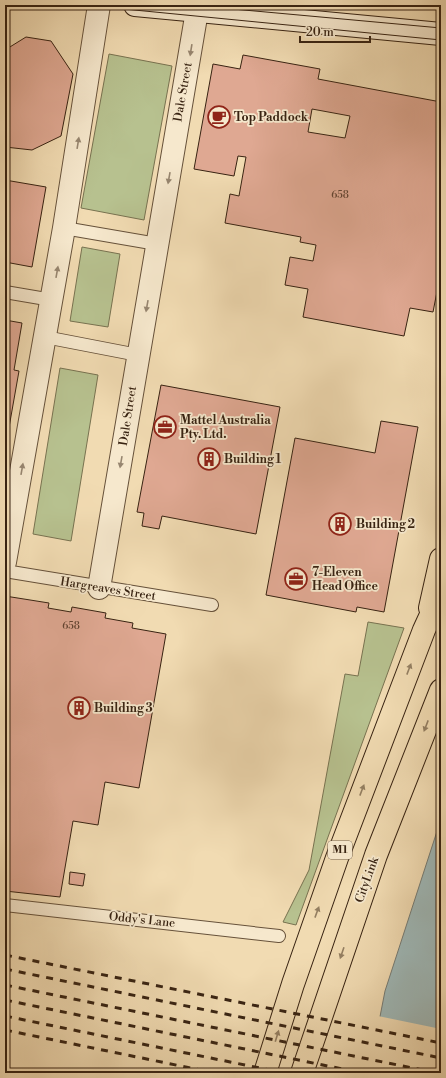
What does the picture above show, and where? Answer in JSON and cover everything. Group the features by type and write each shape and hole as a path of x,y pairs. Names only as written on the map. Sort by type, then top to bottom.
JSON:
{"highway":[{"path":"424,630 441,559"},
{"name":"M1","path":"265,1073 313,925 424,630 441,593"},
{"name":"CityLink","path":"302,1073 376,855 441,690"}],"street":[{"path":"5,562 11,491 52,300 99,5"},
{"path":"136,5 197,11 273,12 441,34"},
{"name":"Dale Street","path":"99,588 197,11"}],"lane":[{"path":"64,228 157,244"},
{"path":"5,292 52,300"},
{"path":"45,337 138,356"},
{"name":"Hargreaves Street","path":"5,571 99,588 212,605"},
{"name":"Oddy's Lane","path":"5,905 279,936"}],"green space":[{"path":"109,54 172,66 144,220 81,208"},
{"path":"82,247 120,254 108,327 70,321"},
{"path":"60,368 98,375 71,541 33,534"},
{"path":"368,622 404,628 296,925 283,922 309,870 345,674 358,676"}],"water":[{"path":"441,819 441,1073 369,1073 385,991"}],"pier":[{"path":"378,1016 441,1029 441,1073 367,1073"}],"building":[{"path":"26,37 51,41 73,74 61,136 32,150 5,147 5,50"},
{"path":"243,55 320,69 318,79 441,102 441,271 433,312 410,308 404,336 303,317 308,289 285,285 290,257 313,261 316,245 300,242 301,237 225,223 230,194 239,196 246,157 238,156 234,176 194,169 213,64 240,69","holes":["312,109 350,116 345,138 308,132"]},
{"path":"5,180 46,187 32,267 5,262"},
{"path":"5,320 22,323 14,370 19,371 5,450"},
{"name":"Building 1","path":"161,385 280,407 256,534 162,516 159,529 142,526 144,513 137,512"},
{"name":"Building 2","path":"381,421 418,427 384,612 357,607 356,612 266,595 295,438 375,453"},
{"name":"Building 3","path":"5,596 49,603 48,608 71,612 72,607 106,613 105,618 133,623 132,628 166,634 139,788 105,782 98,825 73,821 60,897 5,891"},
{"path":"70,872 85,874 83,886 69,884"}],"tram line":[{"path":"83,5 441,40"},
{"path":"189,5 441,28"}],"railway":[{"path":"5,955 441,1043"},
{"path":"5,969 441,1058"},
{"path":"5,985 437,1073"},
{"path":"5,1000 362,1073"},
{"path":"5,1016 284,1073"},
{"path":"5,1030 215,1073"}],"place":[{"name":"Top Paddock","path":"219,117"},
{"name":"Mattel Australia Pty. Ltd.","path":"165,427"},
{"name":"Building 1","path":"209,459"},
{"name":"Building 2","path":"340,524"},
{"name":"7-Eleven Head Office","path":"296,579"},
{"name":"Building 3","path":"79,708"}]}
